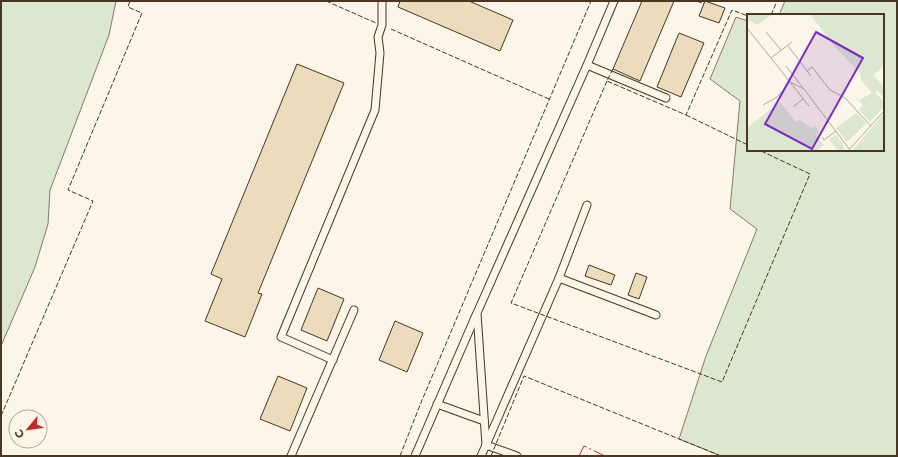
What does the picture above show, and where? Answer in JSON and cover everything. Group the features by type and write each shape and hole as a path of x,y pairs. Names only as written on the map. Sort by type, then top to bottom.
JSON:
{"lane":[{"path":"333,360 281,337 375,110 380,53 378,37 382,25 382,1"},
{"path":"415,456 587,66 614,1"},
{"path":"587,66 666,98"},
{"path":"481,456 559,278 587,205"},
{"path":"559,278 656,315"},
{"path":"291,456 354,310"},
{"path":"477,313 486,445"},
{"path":"437,404 484,421"},
{"path":"486,445 517,456"}],"green space":[{"path":"1,1 116,1 109,35 50,190 48,224 35,267 1,346"},
{"path":"785,1 897,1 897,456 721,456 679,439 706,356 757,229 730,209 740,101 710,79 736,17 747,21 747,151 884,151 884,14 779,14"}],"building":[{"path":"400,1 469,1 513,20 500,51 398,7"},
{"path":"642,1 674,1 640,81 613,69"},
{"path":"705,1 725,8 719,23 699,16"},
{"path":"679,33 704,43 681,97 657,87"},
{"path":"297,64 344,83 258,293 262,294 245,337 205,321 222,279 211,274"},
{"path":"589,265 615,275 611,285 585,276"},
{"path":"636,273 647,277 639,299 628,295"},
{"path":"318,288 344,299 327,341 301,330"},
{"path":"395,321 423,333 407,372 379,360"},
{"path":"278,376 307,388 290,431 260,419"}],"fence":[{"path":"1,416 93,201 68,190 142,13 128,7 130,1"},
{"path":"326,1 376,23"},
{"path":"400,456 420,405 591,1"},
{"path":"697,1 704,4"},
{"path":"771,14 777,1"},
{"path":"613,69 607,81 686,115 732,10 747,16"},
{"path":"391,29 549,99"},
{"path":"607,81 511,303 722,382 810,174 761,151"},
{"path":"686,115 747,145"},
{"path":"491,456 524,376 721,456"}],"power":[{"path":"579,456 584,446 605,456"}]}
